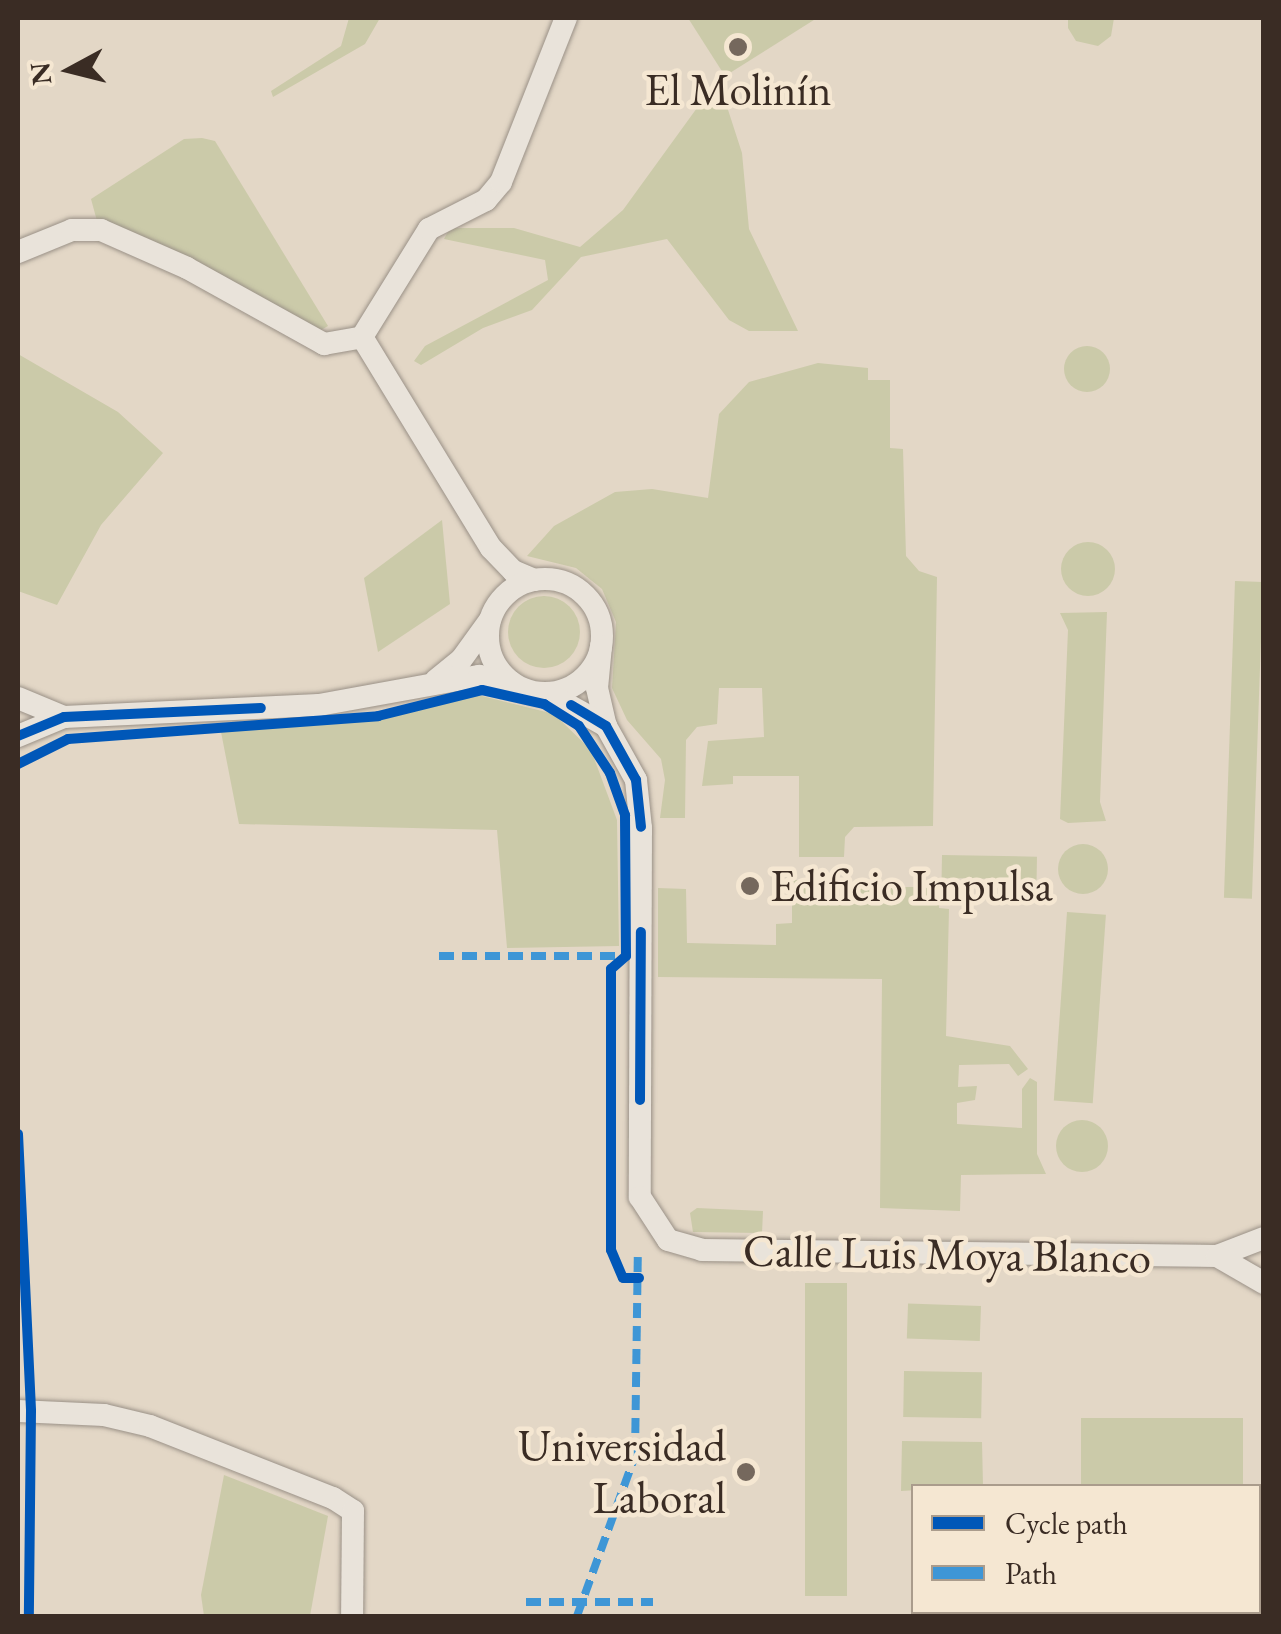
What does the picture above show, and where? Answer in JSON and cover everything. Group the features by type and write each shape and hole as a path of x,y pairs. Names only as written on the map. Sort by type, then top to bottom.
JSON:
{"street":[{"path":"18,252 72,230 100,230 187,268 324,344 362,337 429,229 486,200 500,182 566,18"},
{"path":"362,337 491,548 513,571 534,580"},
{"path":"491,548 494,661 511,682"},
{"path":"433,682 461,660 514,586 534,580 557,580 584,595 598,616 601,646 597,688 606,726"},
{"path":"547,693 580,681 601,646"},
{"path":"18,736 64,717 320,705 376,699 433,682 479,676 547,693 606,726"},
{"path":"18,698 64,717"},
{"name":"Calle Luis Moya Blanco","path":"606,726 636,780 641,828 640,1197 656,1229 678,1245 778,1252 1216,1256 1264,1238"},
{"name":"Calle Luis Moya Blanco","path":"1216,1256 1264,1283"},
{"path":"18,1411 104,1415 150,1426 333,1498 353,1511 352,1616"}],"green space":[{"path":"349,18 380,18 365,44 273,97 271,91 341,46"},
{"name":"El Molinín","path":"688,18 817,18 725,76"},
{"path":"1068,18 1114,18 1111,36 1098,46 1076,41 1068,28"},
{"path":"720,85 742,153 749,229 798,331 749,331 729,320 667,239 581,257 532,310 483,328 421,365 414,361 425,346 548,280 545,260 444,239 450,228 514,228 580,247 623,210 710,90"},
{"path":"184,139 215,141 328,326 321,330 97,221 91,199"},
{"path":"1087,346 1104,352 1110,369 1104,386 1087,392 1070,386 1064,369 1070,352"},
{"path":"18,354 118,412 163,453 101,525 57,605 18,591"},
{"path":"818,363 868,368 868,380 890,380 890,448 903,449 906,556 919,571 937,577 933,826 854,827 845,837 844,857 799,857 799,776 733,776 733,784 702,786 708,741 764,737 762,688 719,688 717,724 697,727 686,740 685,818 660,818 665,780 661,759 627,720 612,688 616,622 602,589 576,568 527,556 554,526 615,492 652,489 708,498 719,414 749,382"},
{"path":"442,520 450,604 378,652 364,578"},
{"path":"1088,542 1107,550 1115,569 1107,588 1088,596 1069,588 1061,569 1069,550"},
{"path":"1235,581 1263,582 1252,899 1224,898"},
{"path":"544,596 570,606 580,632 570,658 544,668 518,658 508,632 518,606"},
{"path":"1107,612 1100,802 1106,821 1068,823 1060,819 1068,630 1060,613"},
{"path":"478,695 554,714 591,750 617,820 619,946 507,948 497,830 239,824 221,732 365,721"},
{"path":"1083,844 1101,851 1108,869 1101,887 1083,894 1065,887 1058,869 1065,851"},
{"path":"942,855 1037,857 1037,880 942,878"},
{"path":"792,880 824,880 825,887 939,887 939,908 949,909 946,1036 1010,1046 1028,1069 1018,1076 1009,1064 959,1065 958,1087 977,1086 975,1100 957,1103 957,1124 1022,1128 1022,1089 1030,1078 1037,1082 1037,1154 1046,1174 961,1175 960,1211 880,1208 882,979 658,977 658,888 686,889 687,943 776,945 776,924 792,923"},
{"path":"1067,912 1106,915 1093,1103 1054,1101"},
{"path":"1082,1120 1101,1127 1108,1146 1101,1165 1082,1172 1063,1165 1056,1146 1063,1127"},
{"path":"697,1208 763,1211 762,1233 693,1232 690,1213"},
{"path":"805,1283 847,1283 847,1596 805,1596"},
{"path":"908,1303 981,1306 980,1341 907,1338"},
{"path":"904,1371 982,1372 981,1418 903,1417"},
{"path":"1081,1418 1243,1418 1243,1484 1081,1484"},
{"path":"902,1441 982,1442 983,1484 911,1484 911,1490 901,1491"},
{"path":"224,1475 328,1516 310,1616 204,1616 201,1595"}],"marked path":[{"path":"439,956 626,956"},
{"path":"577,1616 635,1456 638,1250"},
{"path":"526,1602 653,1602"}],"cycle path":[{"path":"18,764 68,739 378,716 482,690 544,704 579,726 610,773 625,815 626,956 611,969 611,1250 623,1278 639,1278"},
{"path":"571,705 606,726 636,780 641,827"},
{"path":"18,736 64,717 261,708"},
{"path":"640,1100 641,932"},
{"path":"18,1134 31,1411 29,1616"}],"place":[{"name":"El Molinín","path":"738,47"},
{"name":"Edificio Impulsa","path":"750,886"},
{"name":"Universidad Laboral","path":"746,1472"}]}
